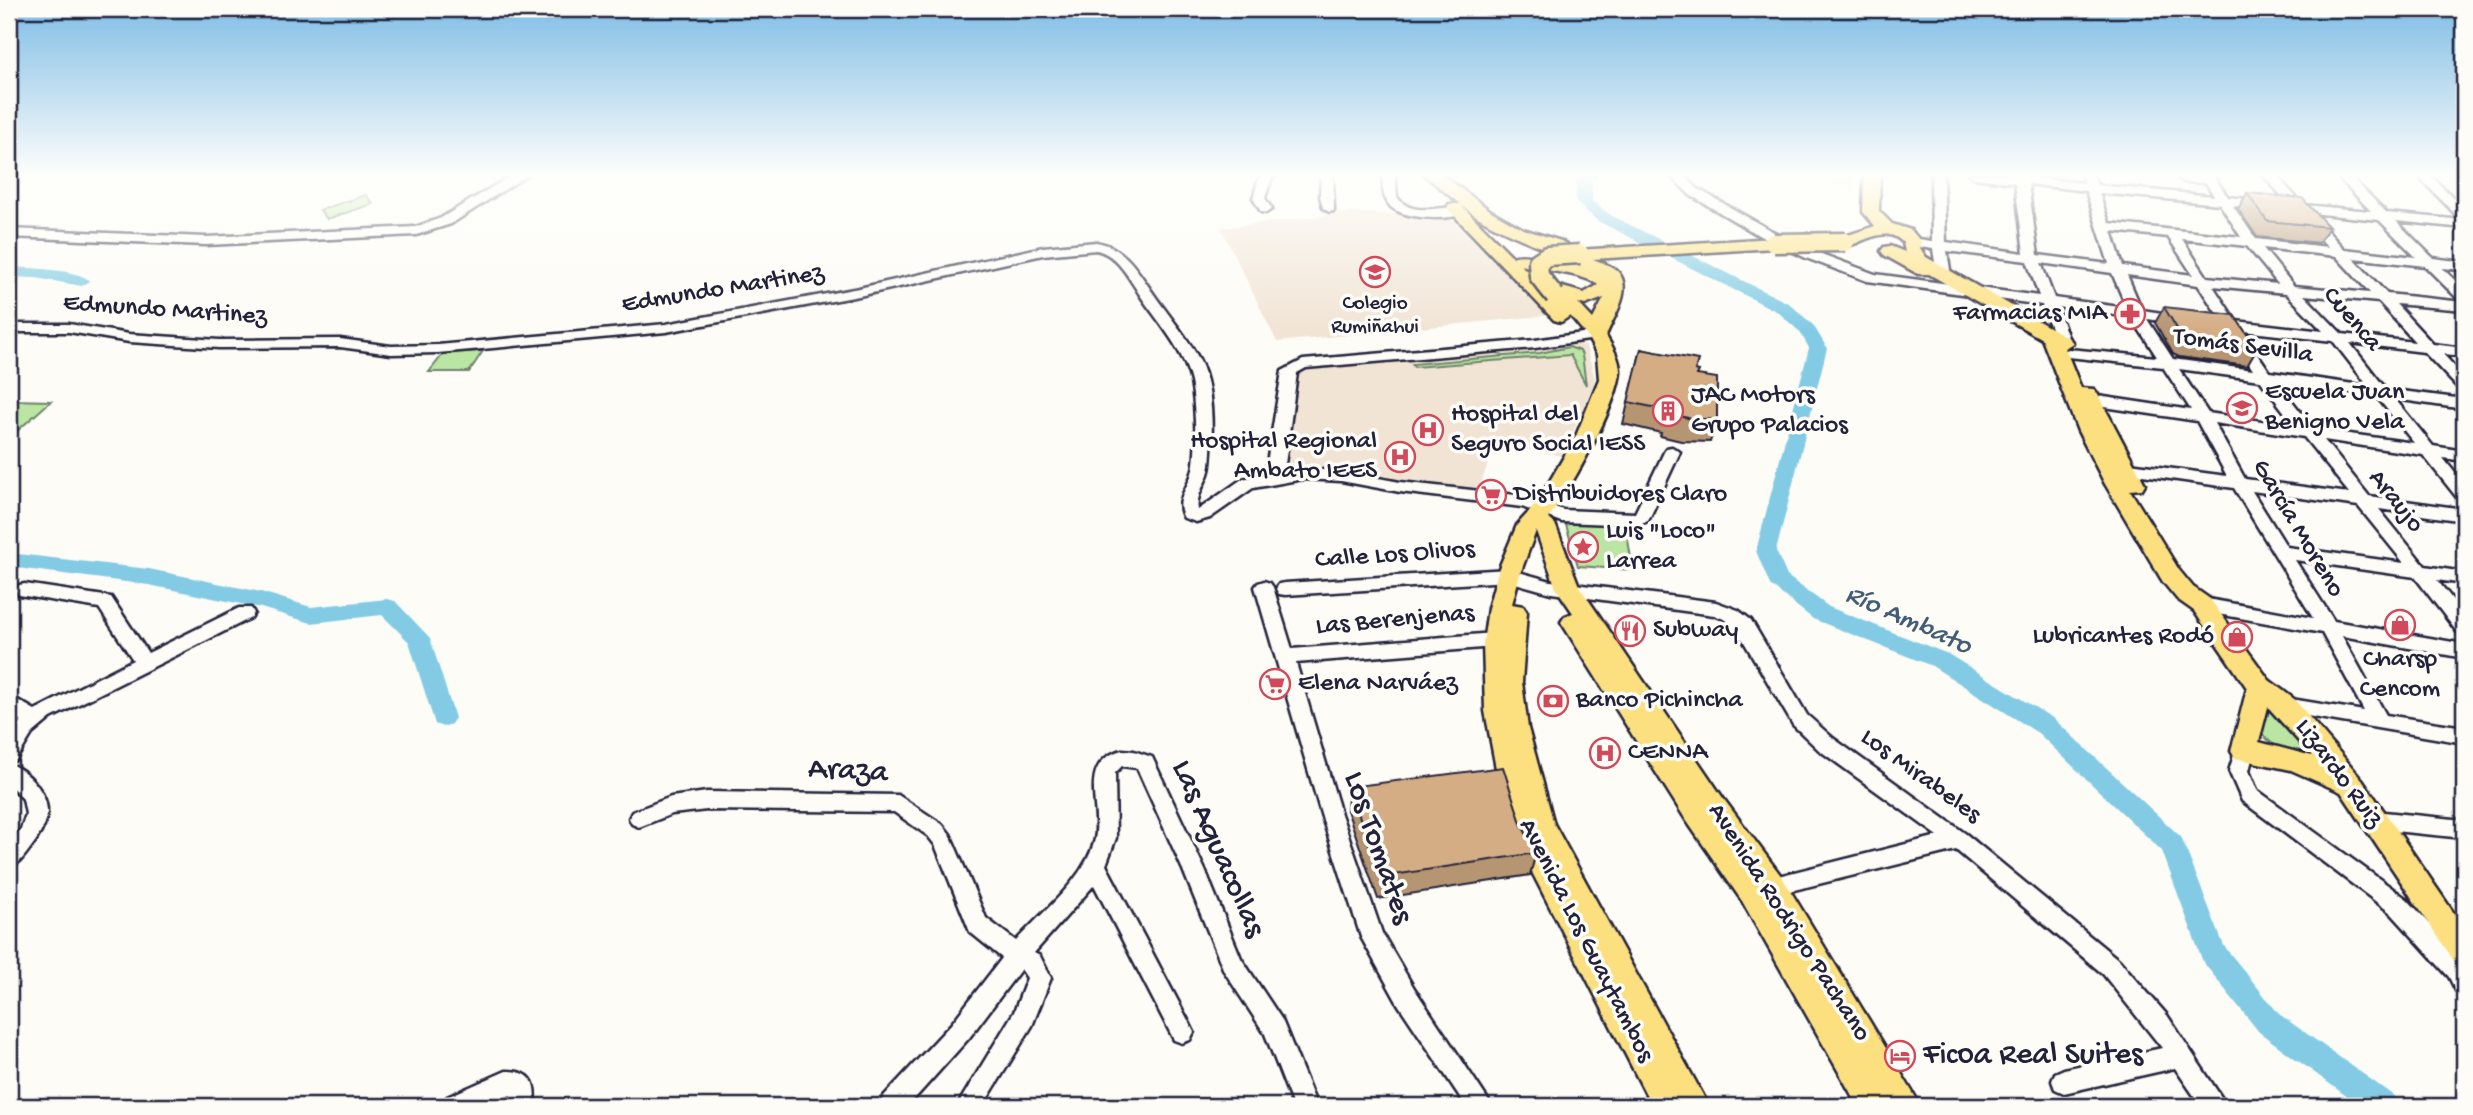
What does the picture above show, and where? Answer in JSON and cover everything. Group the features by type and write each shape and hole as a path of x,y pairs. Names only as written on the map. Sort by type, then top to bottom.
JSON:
{"main road":[{"path":"1477,226 1566,320 1593,335"},
{"path":"1480,226 1515,251 1547,256 1691,246 1844,242 1873,234 1906,235 1919,261 1966,291"},
{"path":"1506,226 1517,233 1555,245 1611,275 1616,283 1616,293 1593,335"},
{"path":"1868,226 1890,251 1966,291 2060,346"},
{"path":"1872,226 1873,234"},
{"path":"1890,251 1912,245"},
{"path":"1495,247 1530,262 1592,272 1607,285 1603,292 1585,299 1555,293 1541,272 1542,264 1550,259 1580,254"},
{"path":"1538,525 1589,431 1601,398 1607,393 1610,375 1593,335 1537,272 1538,261 1547,256"},
{"name":"Lizardo Ruiz","path":"2060,346 2091,400 2115,466 2171,576 2185,593 2202,605 2260,687 2285,706 2353,787 2464,952"},
{"name":"Lizardo Ruiz","path":"2060,346 2088,431 2115,466"},
{"name":"Avenida Los Guaytambos","path":"1538,525 1516,577 1494,680 1507,728 1518,807 1540,842 1618,988 1693,1106"},
{"name":"Avenida Rodrigo Pachano","path":"1538,525 1560,588 1704,809 1762,889 1905,1106"},
{"path":"2260,687 2244,751 2268,752 2295,760 2353,787"},
{"name":"Avenida Rodrigo Pachano","path":"1762,889 1876,1106"},
{"name":"Avenida Los Guaytambos","path":"1618,988 1669,1106"}],"street":[{"path":"9,233 206,241 402,233 428,226"},
{"path":"1753,226 1811,255 1872,278 2137,315 2464,352"},
{"path":"1938,226 1944,276"},
{"name":"Lizardo Ruiz","path":"2028,226 2032,258 2048,296 2046,302 2060,346"},
{"path":"2103,226 2464,266"},
{"name":"García Moreno","path":"2103,226 2137,315 2203,417 2239,483 2329,629 2379,720"},
{"name":"Cuenca","path":"2240,226 2289,288 2336,336 2464,495"},
{"path":"2314,226 2464,386"},
{"path":"2393,226 2464,297"},
{"name":"Araujo","path":"2172,233 2265,377 2306,432 2464,627"},
{"path":"1912,245 1939,244 2118,271 2464,306"},
{"name":"Edmundo Martinez","path":"9,328 69,328 129,338 219,344 340,343 391,350 438,349 666,328 859,292 1043,251 1096,246 1107,248 1124,261 1192,360 1199,383 1202,408 1202,466 1188,500 1190,514 1204,514 1248,483 1303,474 1341,476 1400,487 1525,502 1538,525 1561,516 1640,518 1672,452"},
{"path":"1276,477 1275,463 1290,371 1303,364 1535,344 1593,335"},
{"name":"Tomás Sevilla","path":"2060,346 2464,404"},
{"path":"2091,400 2464,456"},
{"path":"2115,466 2464,515"},
{"path":"2281,552 2464,578"},
{"name":"Los Mirabeles","path":"1516,577 1560,588 1716,609 1732,615 1744,625 1800,720 1826,744 1959,839 2111,968 2182,1055 2215,1106"},
{"name":"Calle Los Olivos","path":"1274,588 1516,577"},
{"name":"Los Tomates","path":"1274,588 1283,657 1372,937 1406,996 1480,1106"},
{"path":"25,590 105,602 145,663"},
{"path":"2202,605 2464,651"},
{"path":"9,754 33,721 245,613"},
{"name":"Las Berenjenas","path":"1283,657 1503,639"},
{"path":"9,702 23,710 33,721"},
{"path":"2285,706 2464,735"},
{"path":"2244,751 2239,771 2249,795 2399,906 2458,970 2464,984"},
{"name":"Las Aguacollas","path":"892,1106 945,1049 1017,956 1067,904 1094,863 1103,848 1106,835 1105,772 1121,758 1139,760 1147,766 1161,793 1232,964 1274,1028 1305,1106"},
{"path":"9,772 29,786 35,796 37,809 27,838 9,859"},
{"name":"Araza","path":"639,818 689,803 724,800 869,802 898,804 935,830 948,849 962,893 978,925 1017,956 1032,963 1039,978 1024,1018 969,1106"},
{"path":"2374,820 2464,829"},
{"path":"1762,889 1959,839"},
{"path":"1094,863 1182,1032"},
{"path":"2064,1081 2182,1055"},
{"path":"456,1106 506,1083 519,1095"}],"shaded area":[{"name":"Colegio Rumiñahui","path":"1460,226 1553,315 1277,342 1221,228"},
{"name":"Hospital del Seguro Social IESS","path":"1573,341 1586,346 1595,378 1593,391 1561,456 1495,443 1477,495 1342,469 1287,471 1280,465 1295,369"}],"green space":[{"path":"1569,347 1580,351 1582,355 1586,385 1570,355 1414,367 1412,364 1540,353"},
{"path":"483,351 469,372 429,372 444,353"},
{"path":"9,400 51,401 16,432 9,432"},
{"path":"1564,518 1625,522 1633,570 1578,566"},
{"path":"2268,704 2312,752 2308,755 2275,746 2259,732"}],"building":[{"path":"2164,307 2234,315 2257,349 2188,340 2182,337"},
{"path":"1641,349 1698,360 1695,370 1699,371 1697,375 1717,378 1717,420 1688,418 1667,413 1667,410 1628,402"},
{"path":"1503,767 1521,823 1536,853 1381,877 1349,787"}],"waterway":[{"name":"Río Ambato","path":"1620,226 1784,308 1807,329 1818,348 1766,551 1778,580 1821,613 1940,660 2046,726 2172,845 2213,953 2269,1023 2384,1106"},
{"path":"9,272 36,273 82,281"},
{"path":"9,560 149,577 261,600 311,615 387,607 419,638 443,718"}],"place":[{"name":"Colegio Rumiñahui","path":"1375,272"},
{"name":"Farmacias MIA","path":"2130,314"},
{"name":"Escuela Juan Benigno Vela","path":"2242,408"},
{"name":"JAC Motors Grupo Palacios","path":"1668,411"},
{"name":"Hospital del Seguro Social IESS","path":"1428,430"},
{"name":"Hospital Regional Ambato IEES","path":"1400,457"},
{"name":"Distribuidores Claro","path":"1491,495"},
{"name":"Luis \"Loco\" Larrea","path":"1583,547"},
{"name":"Charsp Cencom","path":"2400,625"},
{"name":"Subway","path":"1630,631"},
{"name":"Lubricantes Rodó","path":"2237,637"},
{"name":"Elena Narváez","path":"1275,684"},
{"name":"Banco Pichincha","path":"1553,701"},
{"name":"CENNA","path":"1605,753"},
{"name":"Ficoa Real Suites","path":"1900,1056"}]}
